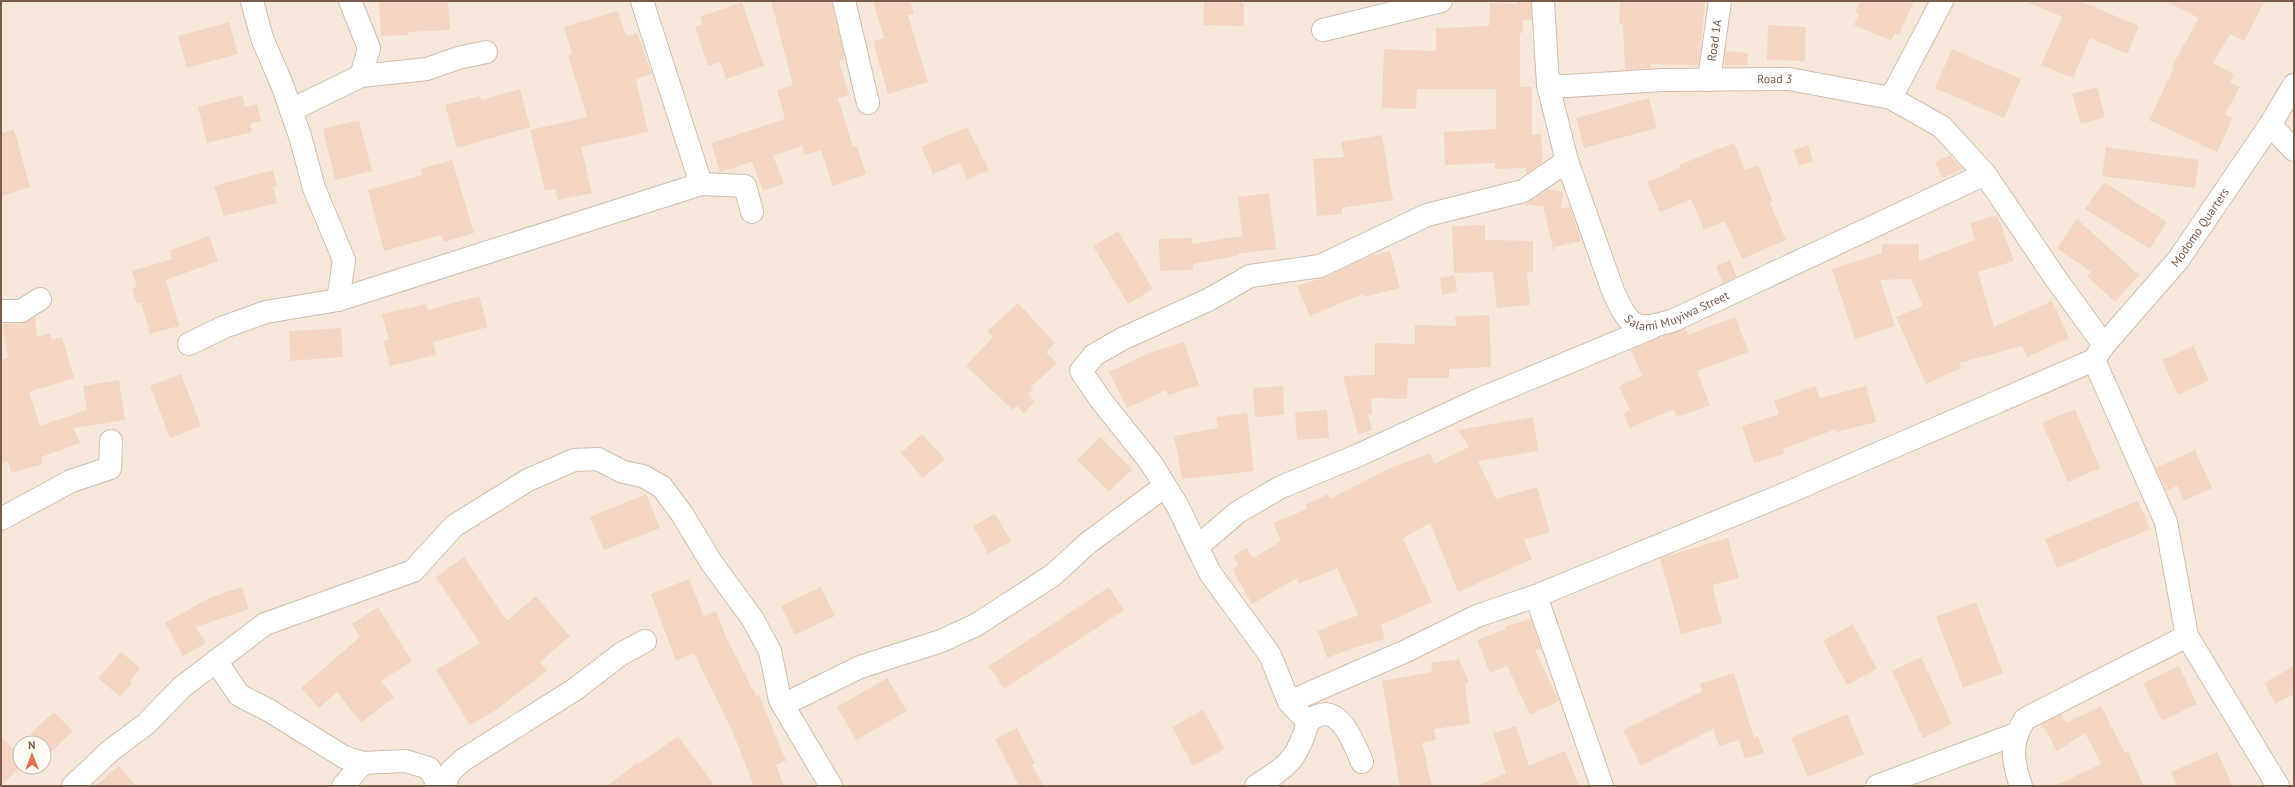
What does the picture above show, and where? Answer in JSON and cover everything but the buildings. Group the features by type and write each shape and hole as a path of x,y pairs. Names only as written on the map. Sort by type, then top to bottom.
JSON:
{"street":[{"path":"252,1 262,38 291,110 314,188 344,260 338,300"},
{"path":"350,1 368,48 361,76"},
{"path":"642,1 701,184"},
{"path":"844,1 868,103"},
{"path":"1323,30 1441,1"},
{"name":"Salami Muyiwa Street","path":"1543,1 1548,85 1567,161 1622,311 1633,324 1651,328 1674,320 1985,174"},
{"name":"Road 1A","path":"1709,80 1720,1"},
{"path":"1891,98 1942,1"},
{"path":"291,110 361,76 427,69 458,58 486,52"},
{"name":"Road 3","path":"1548,85 1567,86 1663,80 1789,80 1891,98 1942,127 1985,174 2056,279 2099,352 2166,522 2187,636"},
{"name":"Modomo Quarters","path":"2099,352 2178,260 2270,125 2294,85"},
{"path":"2270,125 2294,150"},
{"path":"1308,722 1289,702 1270,655 1224,593 1151,463 1081,371 1094,355 1122,339 1210,299 1250,276 1320,266 1427,215 1523,192 1567,161"},
{"path":"189,344 224,327 266,312 338,300 701,184 745,186 752,212"},
{"path":"1,311 21,310 40,299"},
{"path":"1197,547 1238,512 1281,487 1359,455 1478,400 1651,328"},
{"path":"1289,702 1406,651 1477,616 1536,596 1787,493 2099,352"},
{"path":"1,519 71,481 110,468 111,441"},
{"path":"73,786 110,751 146,724 182,687 265,624 412,571 454,526 528,480 574,460 598,459 622,472 643,476 662,487 682,514 711,562 752,618 770,651 780,700 831,786"},
{"path":"783,704 860,667 941,641 976,625 1053,575 1088,543 1165,486"},
{"path":"1536,596 1602,786"},
{"path":"2021,786 2013,748 2016,734 2025,719 2187,636 2278,786"},
{"path":"216,661 239,695 270,711 344,757 363,763 405,762 441,778 463,760 542,711 621,654 645,641"},
{"path":"1256,786 1292,760 1304,738 1308,722 1315,716 1327,715 1338,718 1346,728 1362,762"},
{"path":"1877,786 2016,734"},
{"path":"343,786 363,763"}],"shaded area":[{"path":"1,1 2294,1 2294,786 1,786"}]}
